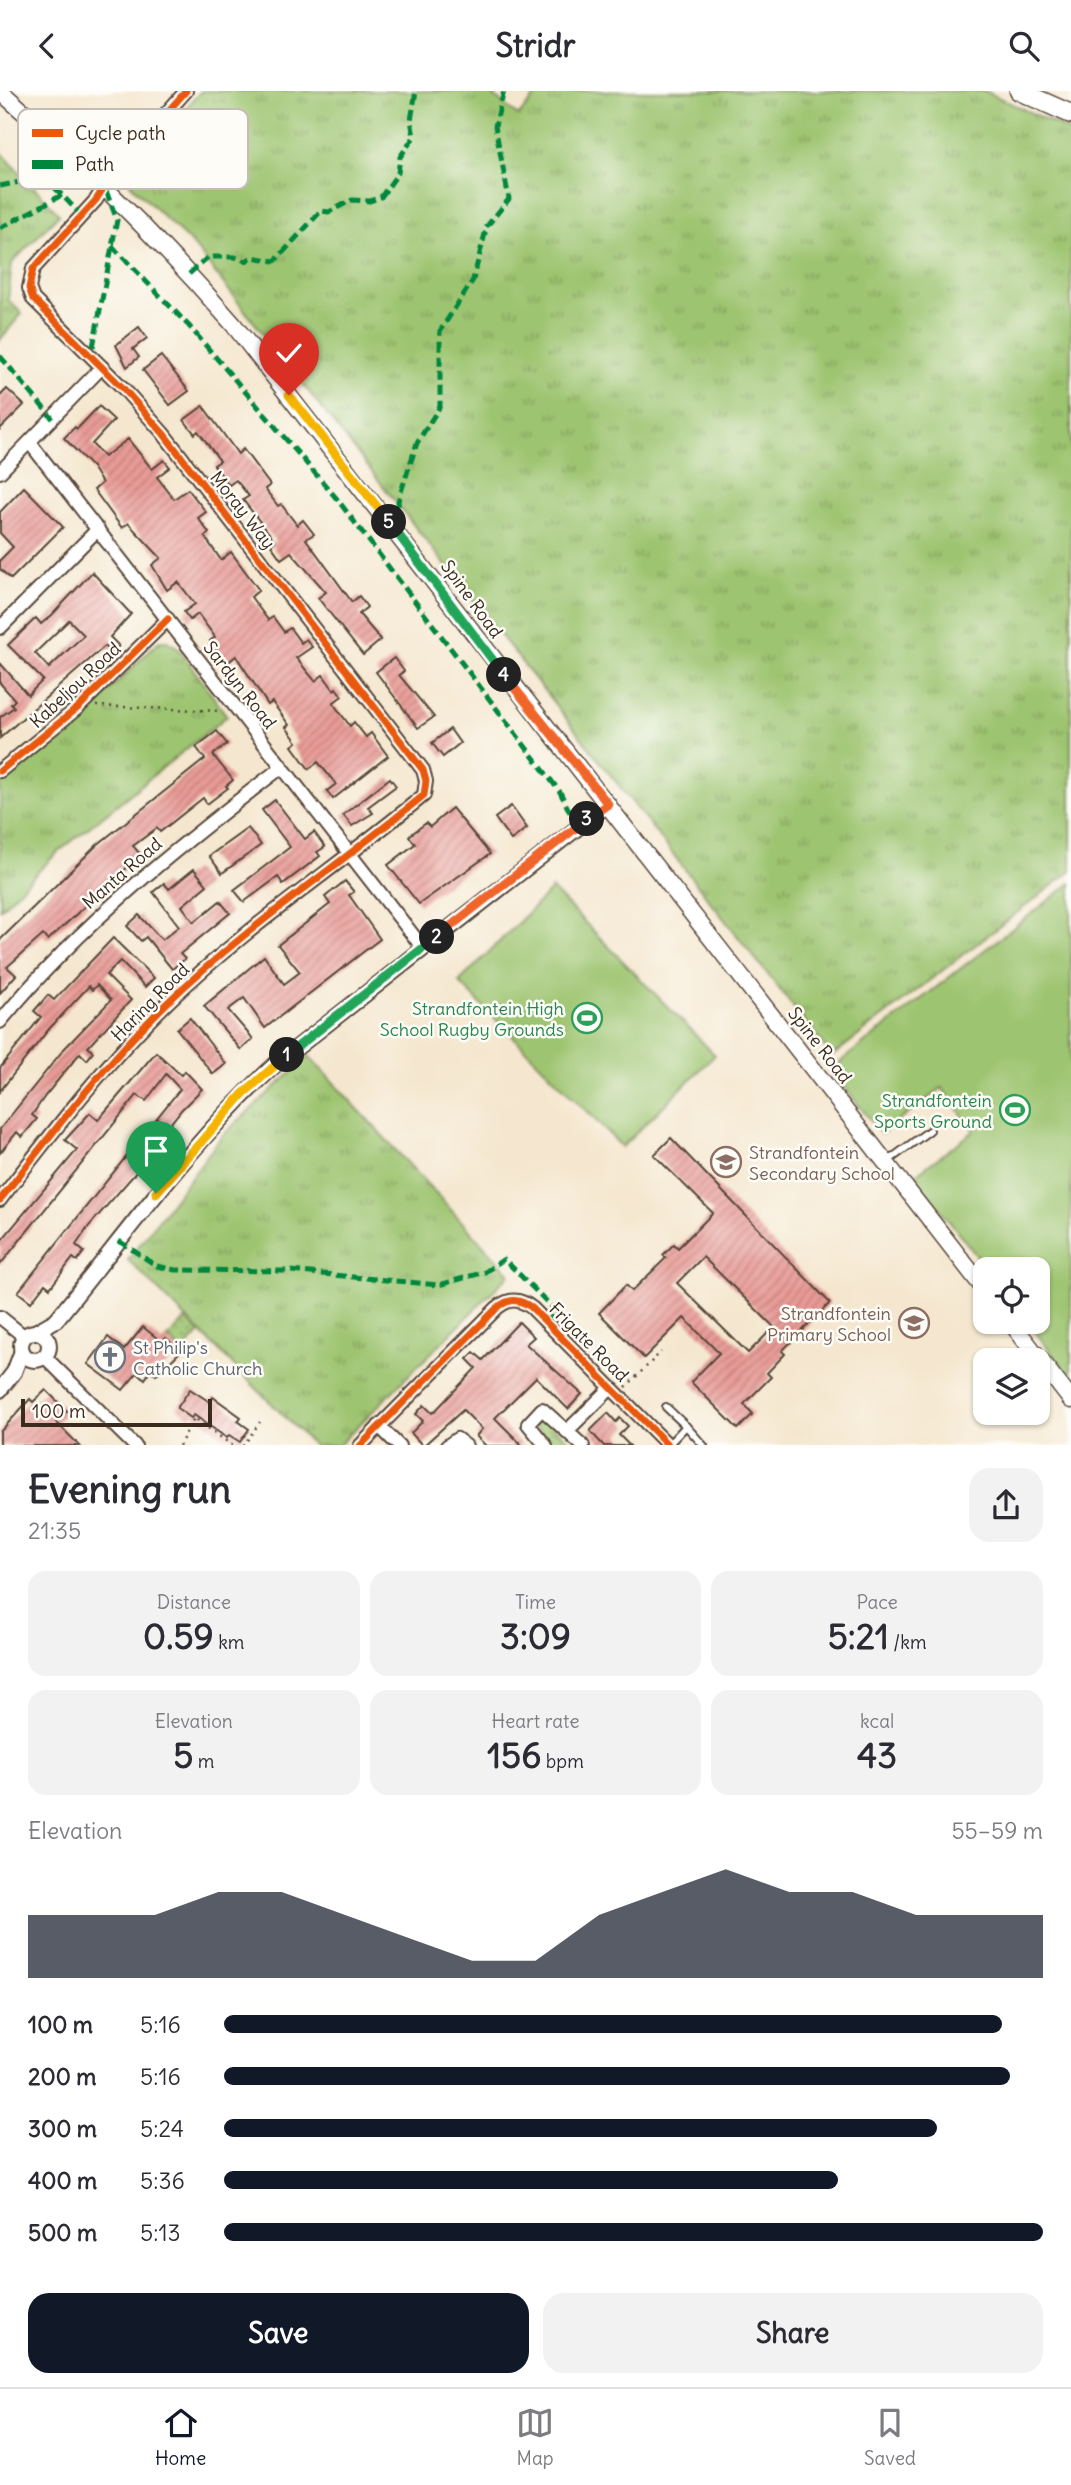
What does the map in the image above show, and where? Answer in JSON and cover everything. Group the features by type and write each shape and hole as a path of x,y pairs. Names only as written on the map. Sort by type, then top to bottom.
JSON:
{"main road":[{"name":"Spine Road","path":"0,91 19,109"},
{"path":"1019,91 1071,114"},
{"name":"Spine Road","path":"106,189 189,274 233,324 436,581 482,648 608,804 973,1274"},
{"path":"1020,1334 1071,1400"}],"street":[{"path":"170,109 186,91"},
{"name":"Moray Way","path":"104,189 33,269 29,279 33,299 102,367 163,433 423,770 426,788 424,795 351,856"},
{"path":"0,472 102,367"},
{"name":"Sardyn Road","path":"30,443 423,948"},
{"path":"0,628 98,529"},
{"name":"Kabeljou Road","path":"0,771 80,706 167,619"},
{"name":"Manta Road","path":"0,1022 93,921 164,859 282,767"},
{"path":"0,1390 192,1150 243,1094 276,1064 608,804"},
{"name":"Haring Road","path":"0,1200 97,1078 169,1001 351,856"},
{"name":"Frigate Road","path":"360,1445 497,1308 511,1300 533,1308 669,1445"},
{"path":"0,1317 135,1445"},
{"path":"568,1430 615,1391"},
{"path":"546,1445 528,1427 528,1422 538,1411 545,1409 583,1445"},
{"path":"379,1426 399,1445"},
{"path":"447,1445 457,1439 466,1445"}],"lane":[{"path":"886,1162 930,1130"},
{"path":"666,1407 704,1445"},
{"path":"669,1445 686,1426"}],"path":[{"path":"80,706 239,712"},
{"path":"615,1391 661,1352"},
{"path":"179,1445 194,1418 233,1445"},
{"path":"243,1445 260,1422"},
{"path":"224,1439 224,1445"}],"green space":[{"path":"201,91 488,91 518,116 540,91 985,91 1071,132 1071,871 832,1056 194,246 135,189 248,189 248,109 185,109"},
{"path":"0,151 18,170 18,189 36,189 59,214 12,263 8,300 22,313 0,340"},
{"path":"159,641 168,641 178,648 227,716 57,853 0,909 0,785 60,739"},
{"name":"Strandfontein Sports Ground","path":"1071,883 1071,1378 1037,1334 1050,1334 1050,1257 978,1257 914,1176 974,1131 942,1088 881,1134 831,1069"},
{"name":"Strandfontein High School Rugby Grounds","path":"552,889 715,1055 622,1147 459,982"},
{"path":"309,1056 510,1274 339,1445 313,1445 128,1260 222,1136"},
{"path":"186,1319 200,1333 182,1352 168,1338"},
{"path":"541,1416 574,1445 554,1445 535,1427"}],"building":[{"path":"139,327 147,338 133,349 139,357 127,367 116,345"},
{"path":"161,356 189,391 170,405 143,370"},
{"path":"7,389 24,405 0,429 0,396"},
{"path":"99,406 114,420 92,444 104,457 128,439 152,469 164,460 170,467 157,477 174,499 188,489 206,512 198,518 209,533 205,537 221,560 231,552 259,590 251,597 268,620 273,617 284,632 290,628 301,643 306,639 312,647 296,658 315,681 323,675 334,690 336,688 342,696 333,703 350,726 354,722 366,737 371,733 388,756 333,799 327,791 336,784 318,762 309,769 292,746 297,742 286,727 289,725 272,702 268,705 236,656 227,663 210,641 215,637 198,614 190,620 184,612 195,604 178,582 167,590 152,565 161,558 128,523 122,528 94,490 102,483 92,467 64,438 75,427 77,429"},
{"path":"203,406 238,454 243,449 270,485 265,489 278,506 281,504 297,525 303,520 314,534 306,539 352,602 359,596 367,607 359,614 381,640 363,655 318,598 326,592 291,552 281,559 271,545 275,541 243,500 249,496 236,480 229,485 214,465 220,461 198,431 195,434 184,420"},
{"path":"24,487 63,527 11,579 0,569 0,560 13,547 0,533 0,512"},
{"path":"92,572 131,614 110,637 119,646 112,653 105,646 0,738 0,717 14,707 11,704 15,700 0,683 0,663 28,695 43,680 8,645 36,618 41,624","holes":["69,620 84,635 49,668 35,653"]},
{"path":"394,658 404,671 399,675 434,717 418,728 376,672"},
{"path":"450,729 460,743 443,757 432,743"},
{"path":"217,731 227,744 213,755 233,780 226,786 228,788 207,804 203,798 160,832 157,828 133,846 141,855 48,940 43,935 7,967 16,975 0,993 0,940 97,845 205,759 196,747"},
{"path":"390,778 396,786 368,807 373,813 352,826 343,815"},
{"path":"275,800 305,839 314,832 325,847 317,852 320,856 283,884 278,877 244,902 234,890 290,847 262,810"},
{"path":"511,806 527,828 511,840 495,818"},
{"path":"452,808 490,854 419,904 388,865 415,844 409,836 426,823 430,827"},
{"path":"248,828 261,845 222,873 209,856"},
{"path":"194,869 207,885 182,906 194,922 220,901 230,913 180,954 185,959 172,969 146,937 141,941 127,926 139,915 162,940 179,926 153,892 164,883 169,889"},
{"path":"345,881 354,892 349,895 380,939 265,1028 244,998 228,1010 253,1039 241,1050 204,1006 264,956 284,984 300,972 278,945 330,904 325,897"},
{"path":"113,938 154,978 145,987 120,961 106,975 131,1000 88,1047 93,1052 87,1060 80,1053 45,1096 32,1115 37,1119 22,1137 17,1132 0,1153 0,1129 64,1049 111,1000 97,985 92,990 89,986 49,1029 0,1091 0,1068 41,1017 34,1011 48,995 54,1000"},
{"path":"190,1018 226,1064 213,1074 177,1029"},
{"path":"156,1052 181,1075 185,1071 202,1089 182,1109 136,1167 139,1169 89,1226 76,1245 84,1252 77,1261 73,1258 50,1288 45,1284 31,1302 18,1292 180,1089 166,1074 146,1101 137,1095 0,1265 0,1242 77,1150 65,1140 90,1113 98,1120"},
{"path":"671,1138 830,1303 782,1351 785,1354 767,1373 771,1377 744,1404 753,1414 738,1429 691,1382 719,1353 684,1318 644,1358 599,1313 626,1285 632,1291 666,1258 663,1255 674,1244 678,1248 713,1213 654,1155","holes":["703,1257 774,1327 748,1353 677,1283"]},
{"path":"519,1322 534,1337 526,1344 582,1394 568,1409 536,1377 495,1418 522,1445 485,1445 476,1436 482,1429 463,1410 422,1445 411,1433 423,1421 416,1414 424,1405 432,1413 476,1368 467,1359 474,1352 483,1360"},
{"path":"143,1327 162,1342 166,1338 180,1352 156,1375 151,1370 145,1379 137,1373 123,1390 88,1364 108,1337 124,1350"},
{"path":"190,1389 210,1402 213,1397 241,1417 238,1421 249,1429 240,1442 229,1435 227,1438 194,1415 191,1418 177,1408"},
{"path":"46,1390 67,1411 56,1422 79,1445 0,1445 0,1432 30,1399 33,1402"},
{"path":"608,1413 616,1422 620,1418 628,1426 619,1435 629,1445 603,1445 590,1431"}],"marked path":[{"path":"189,274 208,257 235,257 246,261 252,257 275,261 321,211 329,212 352,200 370,201 381,197 398,173 400,157 414,137 411,120 416,91"},
{"path":"400,536 398,501 417,443 440,406 440,331 473,280 487,226 509,199 495,126 504,91"},
{"path":"0,186 18,182"},
{"path":"56,189 62,195"},
{"path":"93,347 117,220 105,189"},
{"path":"0,228 62,195 82,216"},
{"path":"112,246 189,326 337,499 560,792 577,827"},
{"path":"0,356 53,419"},
{"path":"119,1241 157,1266 176,1270 290,1271 439,1285 485,1272 504,1259 557,1312 546,1323"}],"cycle path":[{"path":"170,109 186,91"},
{"path":"0,1200 102,1073 168,1002 230,947 424,795 426,781 423,770 163,433 123,388 33,299 29,288 33,269 96,200 103,189"},
{"path":"0,771 80,706 168,619"},
{"path":"361,1445 497,1308 506,1302 514,1301 523,1302 532,1308 668,1445"}],"place":[{"name":"Strandfontein High School Rugby Grounds","path":"587,1018"},
{"name":"Strandfontein Sports Ground","path":"1015,1110"},
{"name":"Strandfontein Secondary School","path":"726,1162"},
{"name":"Strandfontein Primary School","path":"914,1323"},
{"name":"St Philip's Catholic Church","path":"110,1357"}],"route":[{"path":"156,1193 243,1094 276,1064 608,804 482,648 436,581 289,395"}]}
